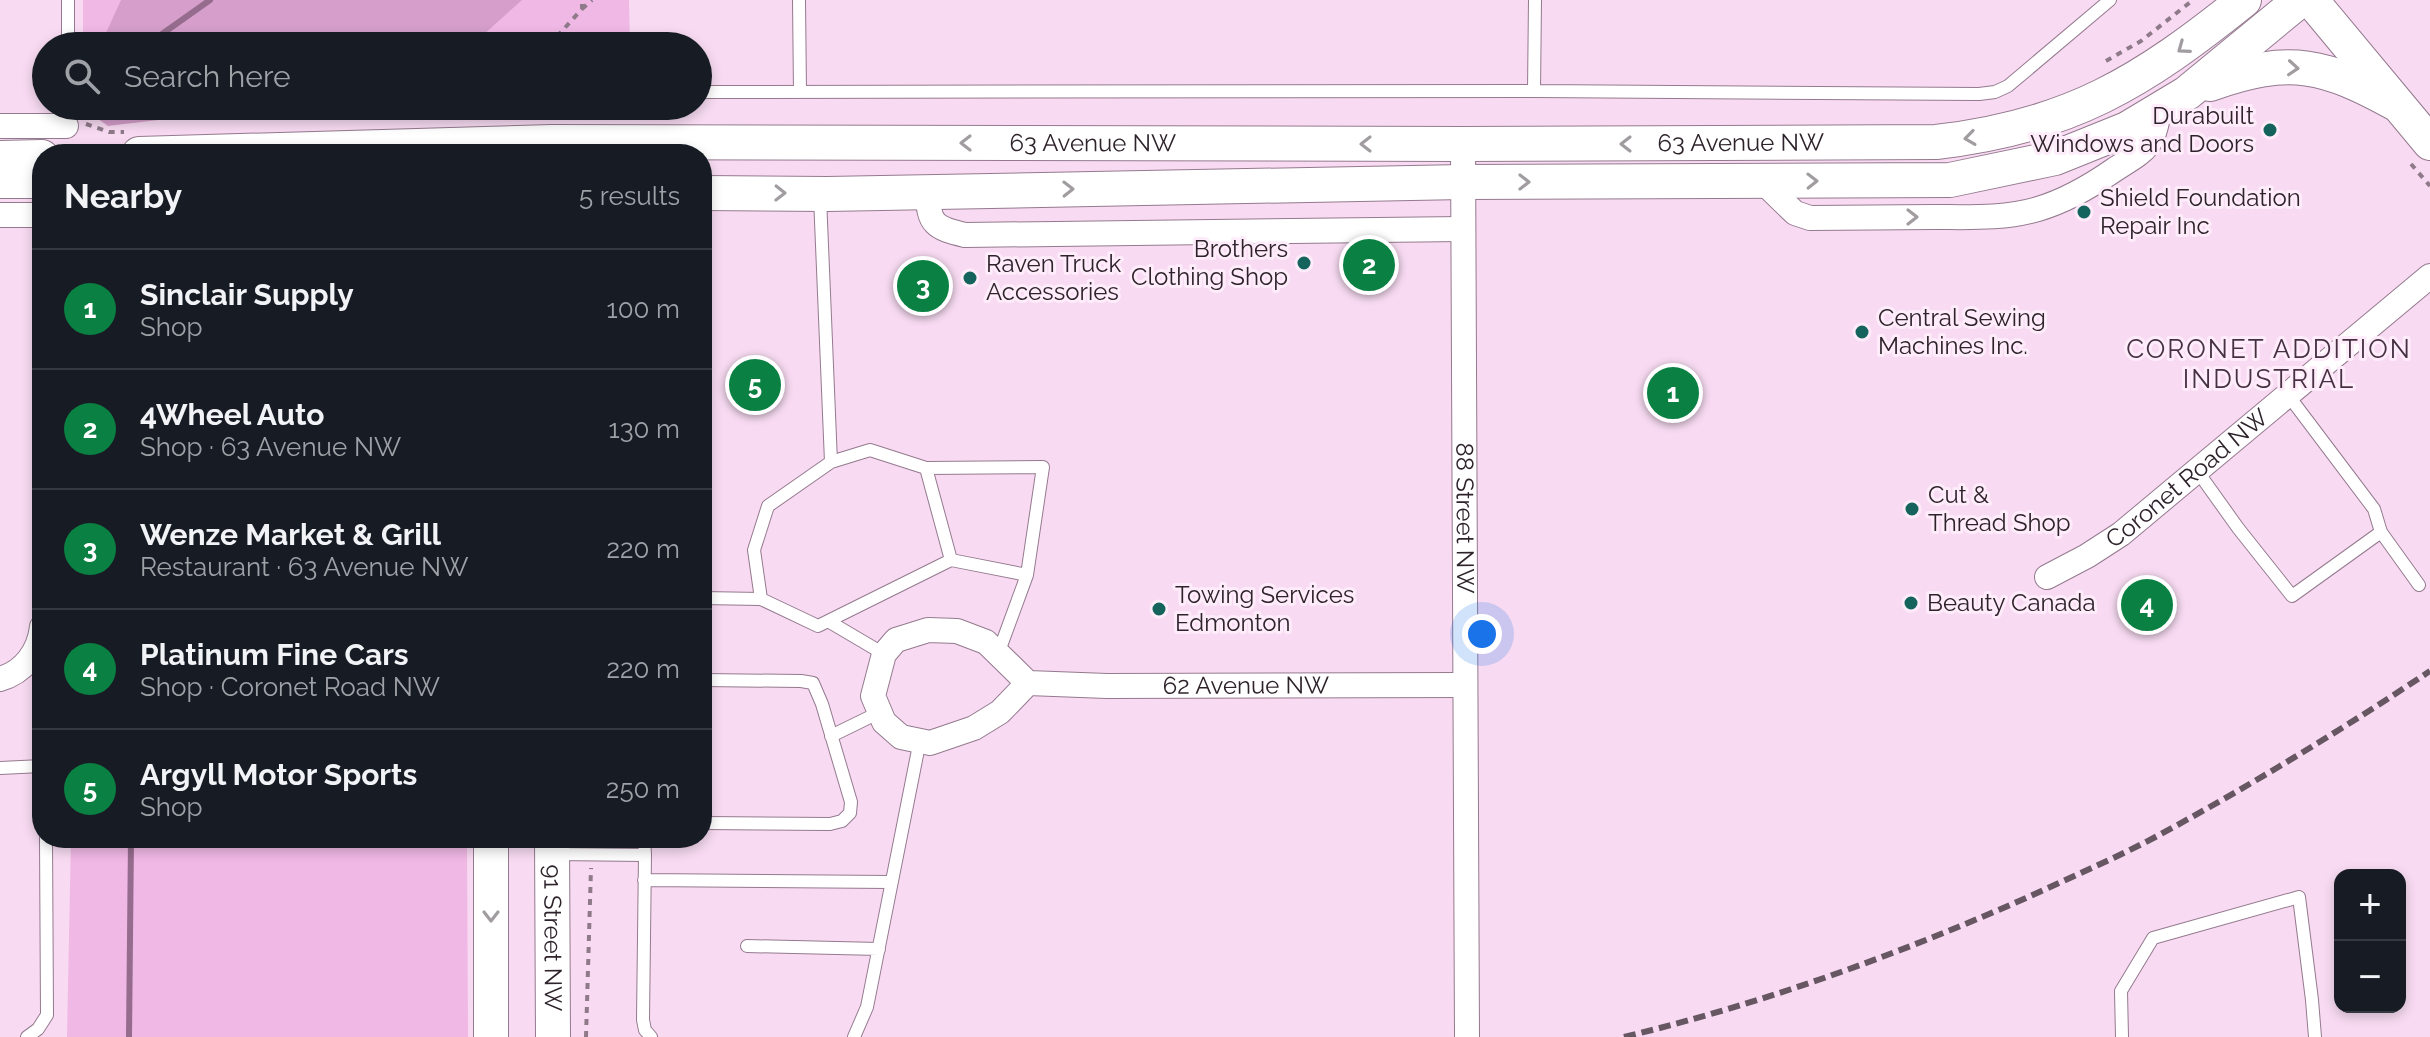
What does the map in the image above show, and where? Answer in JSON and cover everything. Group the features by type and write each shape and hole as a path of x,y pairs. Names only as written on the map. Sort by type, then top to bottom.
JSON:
{"main road":[{"name":"63 Avenue NW","path":"355,144 557,137 1463,144 1907,143 1970,138 2046,121 2085,106 2145,74 2244,0"},
{"path":"2190,91 2300,0"},
{"path":"2311,0 2398,105 2421,153"},
{"path":"2190,91 2238,74 2267,67 2287,67 2317,70 2353,80 2398,105"},
{"name":"63 Avenue NW","path":"712,193 820,194 1463,182 1950,180 2055,158 2104,140 2190,91"},
{"path":"0,158 32,157"},
{"path":"0,181 32,181"},
{"path":"491,848 491,1037"},
{"name":"91 Street NW","path":"552,848 553,1037"}],"street":[{"name":"63 Avenue NW","path":"1763,182 1795,213 1810,218 1987,217 2021,213 2072,196 2130,160 2151,143 2159,110"},
{"path":"0,126 40,120"},
{"name":"88 Street NW","path":"1463,144 1467,1037"},
{"path":"928,192 931,220 943,230 965,235 1463,229"},
{"path":"0,215 32,215"},
{"name":"Coronet Road NW","path":"2047,577 2109,543 2430,276"},
{"path":"928,630 957,631 986,642 1028,683 1000,712 974,728 930,743 901,737 884,722 873,696 884,654 896,640 928,630"},
{"path":"0,679 20,670 32,657"},
{"name":"62 Avenue NW","path":"1028,683 1107,686 1465,685"}],"lane":[{"path":"68,0 68,32"},
{"path":"799,0 800,92"},
{"path":"1534,91 1535,0"},
{"path":"712,92 1995,92 2008,86 2110,0"},
{"path":"820,194 831,462"},
{"path":"2288,395 2374,509 2381,532 2419,585"},
{"path":"761,599 754,550 768,506 831,462 870,450 926,468 1043,467 1027,575 998,654"},
{"path":"926,468 951,560"},
{"path":"2198,472 2292,596 2381,532"},
{"path":"712,598 761,599 818,626 951,560 1027,575"},
{"path":"828,621 884,654"},
{"path":"712,680 813,683 851,802 850,813 842,821 815,826 712,823"},
{"path":"831,736 880,712"},
{"path":"854,1037 867,1007 920,740"},
{"path":"0,768 32,766"},
{"path":"27,1037 38,1029 47,1015 46,848"},
{"path":"562,848 592,854 645,855"},
{"path":"645,848 643,1020 645,1030 651,1037"},
{"path":"644,880 891,882"},
{"path":"2122,1037 2121,991 2153,938 2299,897 2315,1037"},
{"path":"747,946 879,949"}],"path":[{"path":"582,0 582,9"},
{"path":"562,32 592,0"},
{"path":"2421,153 2430,186"},
{"path":"586,1037 592,854"}],"shaded area":[{"path":"83,0 629,0 630,32 83,32"},
{"path":"121,0 522,0 486,32 106,32"},
{"path":"100,120 158,120 108,126"},
{"path":"71,848 467,848 468,1037 67,1037"}],"waterway":[{"path":"165,32 210,0"},
{"path":"129,1037 131,848"}],"railway":[{"path":"1624,1037 1732,1008 1839,973 1944,933 2046,889 2195,815 2297,756 2430,671"}],"place":[{"name":"Durabuilt Windows and Doors","path":"2270,130"},
{"name":"Shield Foundation Repair Inc","path":"2084,212"},
{"name":"Brothers Clothing Shop","path":"1304,263"},
{"name":"4Wheel Auto","path":"1369,265"},
{"name":"Raven Truck Accessories","path":"970,278"},
{"name":"Wenze Market & Grill","path":"923,286"},
{"name":"Central Sewing Machines Inc.","path":"1862,332"},
{"name":"Argyll Motor Sports","path":"755,385"},
{"name":"Sinclair Supply","path":"1673,393"},
{"name":"Cut & Thread Shop","path":"1912,509"},
{"name":"Beauty Canada","path":"1911,603"},
{"name":"Platinum Fine Cars","path":"2147,605"},
{"name":"Towing Services Edmonton","path":"1159,609"}],"district":[{"name":"CORONET ADDITION INDUSTRIAL","path":"2269,364"}]}
